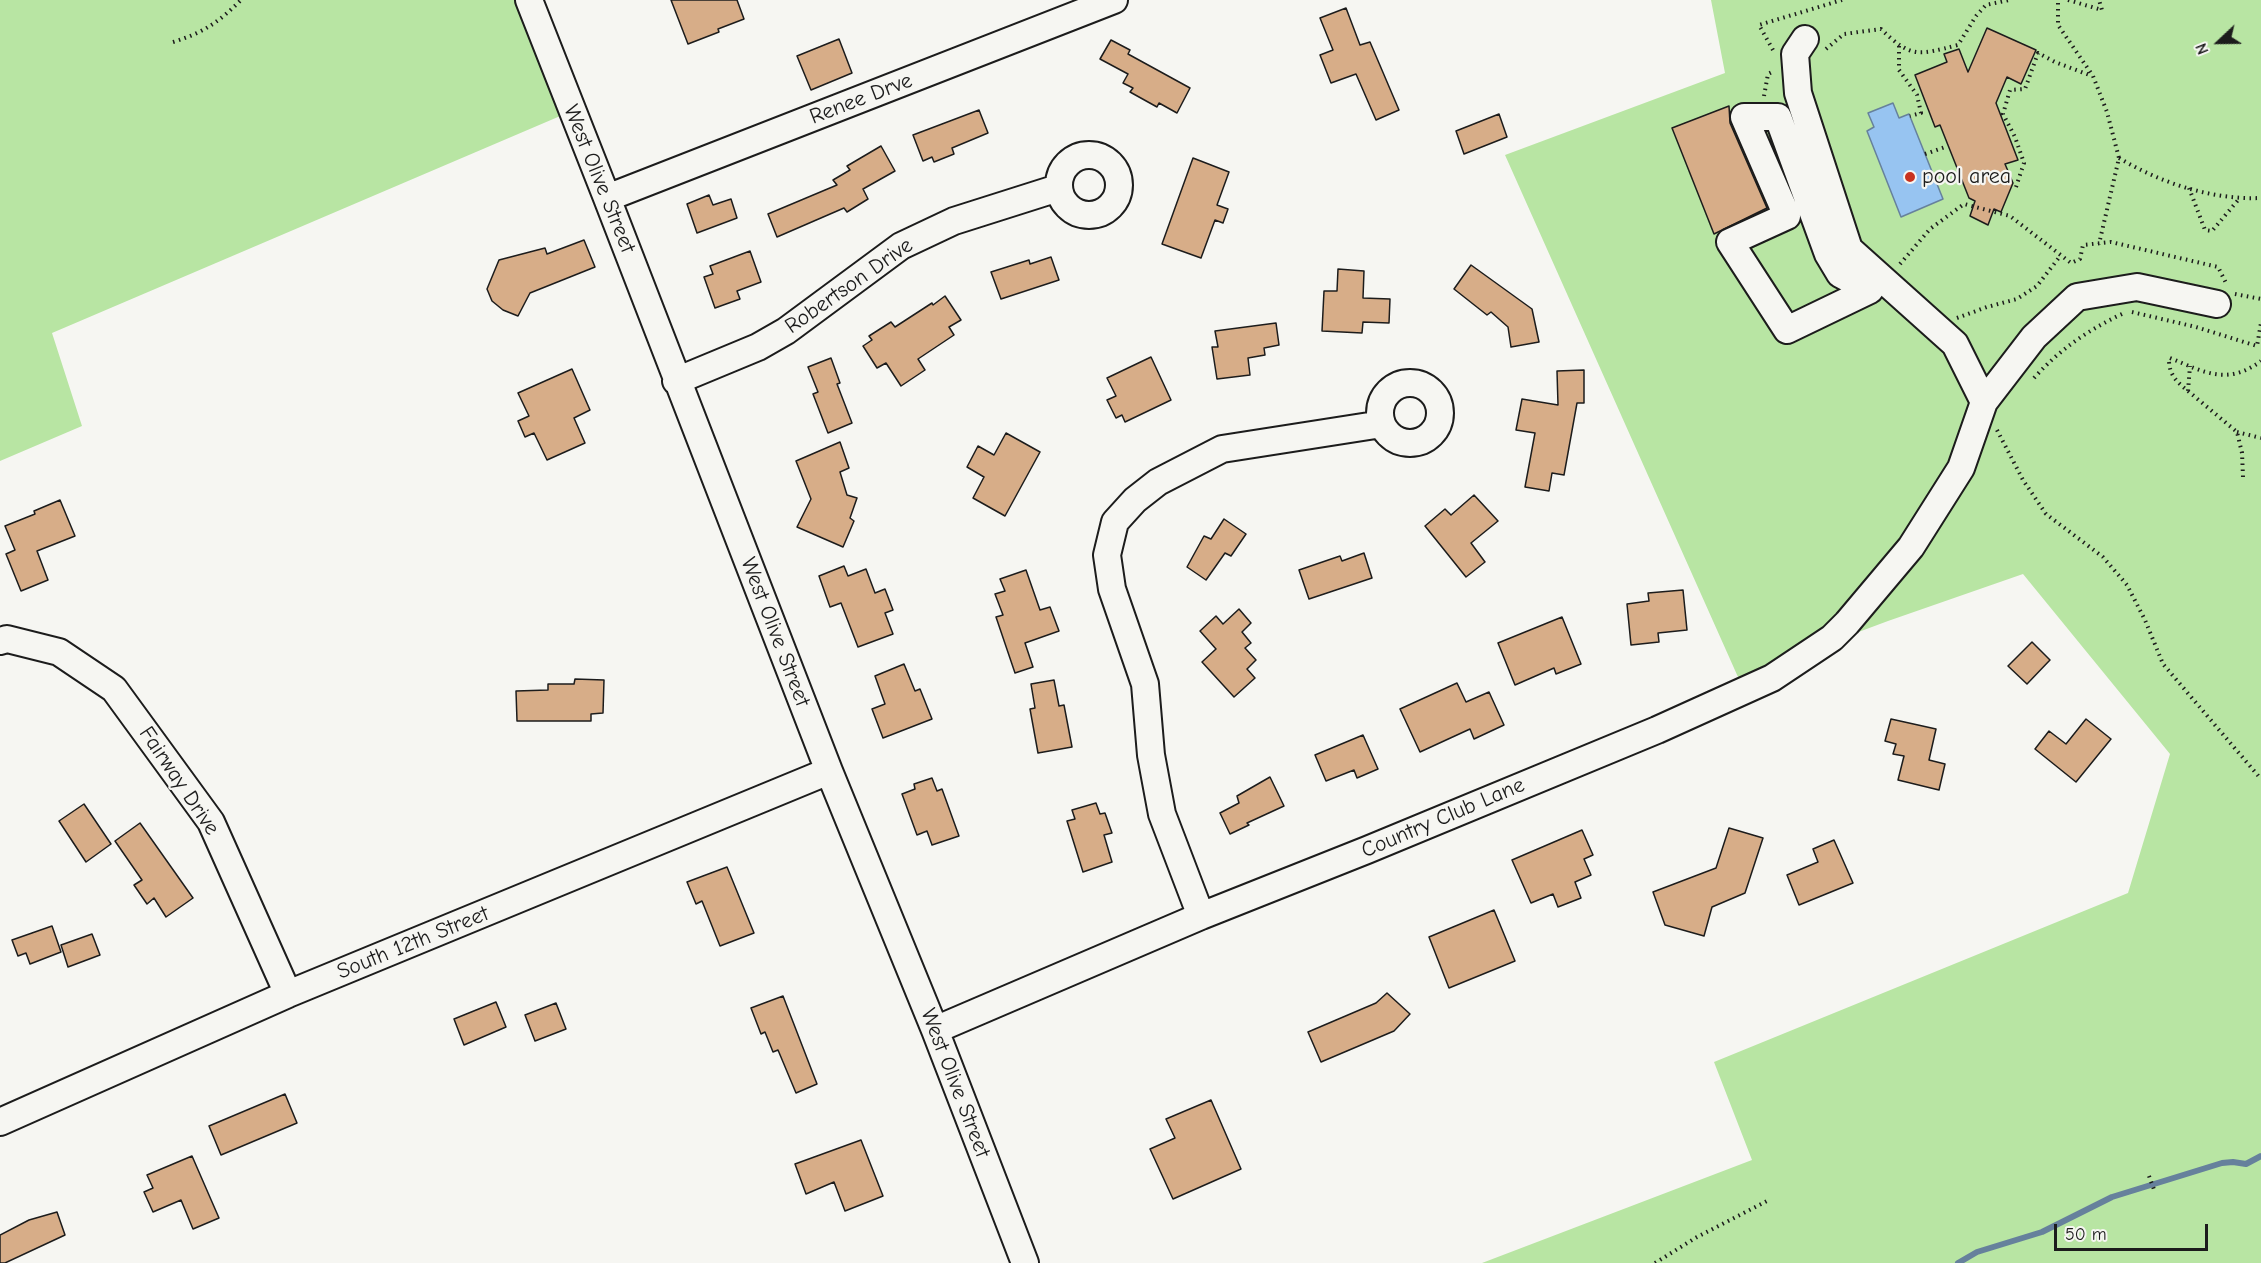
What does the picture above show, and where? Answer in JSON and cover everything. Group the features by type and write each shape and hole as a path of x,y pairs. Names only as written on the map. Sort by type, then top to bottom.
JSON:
{"street":[{"name":"West Olive Street","path":"528,0 829,771 935,1030 1025,1263"},
{"name":"Renee Drve","path":"607,198 1114,0"},
{"path":"1805,39 1795,54 1790,70 1849,249 1955,344 1984,402"},
{"path":"1744,117 1767,117 1778,117 1828,254 1840,274 1870,290 1787,330 1730,242 1787,216 1744,117"},
{"name":"Robertson Drive","path":"676,381 758,347 786,331 901,246 954,221 1058,188"},
{"name":"Country Club Lane","path":"935,1030 1201,916 1657,730 1772,678 1832,638 1911,547 1961,468 1984,402 2034,337 2077,297 2137,287 2217,304"},
{"path":"1201,916 1161,814 1151,755 1145,684 1112,589 1107,555 1115,522 1135,500 1158,482 1222,449 1382,424"},
{"name":"Fairway Drive","path":"0,641 7,639 59,652 114,689 211,822 288,994"},
{"name":"South 12th Street","path":"0,1122 288,994 829,771"}],"path":[{"path":"173,42 202,33 224,17 241,0"},
{"path":"1790,70 1759,25 1842,0"},
{"path":"1767,117 1764,93 1768,74 1790,70 1844,34 1881,29 1899,46 1922,54 1958,45 1986,4 2009,0"},
{"path":"2068,0 2102,10 2100,0"},
{"path":"2058,3 2058,25 2093,76 2107,112 2119,158 2099,244"},
{"path":"1899,46 1899,70 1917,94 1921,113 1910,116"},
{"path":"2016,187 2024,163 2015,137 2003,114 2010,90 2025,89 2038,53 2093,76"},
{"path":"1925,154 1946,147"},
{"path":"2119,158 2144,172 2189,188 2240,199 2261,198"},
{"path":"2189,188 2205,231 2212,231 2240,199"},
{"path":"1898,269 1907,254 1930,229 1964,204 2010,216 2071,262 2080,259 2083,245 2111,242 2218,267 2231,293 2261,299"},
{"path":"1956,318 2017,299 2037,286 2061,255"},
{"path":"2027,385 2049,361 2092,328 2127,312 2196,327 2257,346 2261,323"},
{"path":"2261,361 2238,372 2213,376 2169,360 2169,370 2177,382 2237,432 2261,438"},
{"path":"2188,391 2190,366"},
{"path":"1992,436 1996,427 2023,480 2046,514 2103,557 2127,585 2145,620 2163,664 2261,778"},
{"path":"2237,432 2242,453 2243,477"},
{"path":"2149,1176 2155,1192"},
{"path":"1655,1263 1697,1236 1767,1201"}],"green space":[{"path":"0,0 528,0 572,111 52,333 82,426 0,461"},
{"path":"1711,0 2261,0 2261,1263 1482,1263 1752,1160 1714,1062 2128,893 2170,754 2023,574 1738,677 1505,155 1725,73"}],"water":[{"name":"pool area","path":"1893,103 1899,118 1909,114 1943,199 1901,217 1867,131 1874,127 1868,113"}],"building":[{"path":"671,0 737,0 744,19 688,44"},
{"path":"1346,8 1360,45 1370,42 1399,110 1376,120 1356,74 1331,83 1320,55 1333,50 1320,18"},
{"path":"1987,28 2036,50 2021,84 2007,77 1996,103 2018,160 2005,164 2013,183 2001,212 1994,209 1988,225 1970,216 1975,201 1969,198 1940,125 1935,127 1915,75 1947,62 1944,54 1959,49 1968,72"},
{"path":"839,39 852,73 811,90 797,56"},
{"path":"1111,40 1130,50 1128,54 1190,88 1177,113 1159,103 1157,107 1130,92 1133,88 1123,83 1128,74 1100,59"},
{"path":"1729,106 1730,123 1767,208 1714,234 1672,128"},
{"path":"979,110 988,133 952,148 954,154 934,162 932,157 923,161 913,135"},
{"path":"1499,114 1507,137 1464,154 1456,131"},
{"path":"881,146 895,171 863,189 868,199 847,212 844,208 777,237 768,214 837,185 833,180 850,170 847,166"},
{"path":"1193,158 1229,172 1217,205 1228,209 1223,223 1215,220 1201,258 1162,244"},
{"path":"709,195 713,205 731,199 737,218 697,233 687,204"},
{"path":"584,240 595,267 530,293 518,316 503,310 492,301 487,289 499,260 545,248 547,254"},
{"path":"750,251 761,282 737,291 740,299 715,308 704,277 713,274 710,266"},
{"path":"1051,257 1059,280 1001,299 991,272 1029,260 1030,264"},
{"path":"1471,265 1532,309 1539,342 1511,347 1508,327 1491,312 1487,315 1454,289"},
{"path":"1338,269 1364,271 1363,298 1390,299 1389,323 1363,322 1362,333 1322,331 1324,291 1337,291"},
{"path":"945,296 961,320 949,327 954,335 918,359 925,370 901,386 886,363 877,368 863,346 872,340 869,336 891,322 895,327"},
{"path":"1276,323 1279,345 1264,348 1265,355 1248,358 1250,375 1217,379 1212,347 1218,347 1215,331"},
{"path":"1151,357 1171,400 1125,422 1122,415 1116,418 1107,400 1116,396 1107,378"},
{"path":"831,358 840,383 837,384 852,423 828,433 813,394 818,392 808,367"},
{"path":"572,369 590,410 574,418 585,443 547,460 534,433 525,437 518,421 529,416 518,393"},
{"path":"1584,370 1584,403 1577,403 1564,475 1552,473 1549,491 1525,487 1535,433 1516,430 1522,399 1558,405 1557,371"},
{"path":"1006,433 1040,452 1005,516 973,498 984,477 967,467 978,446 994,455"},
{"path":"840,442 849,468 840,472 847,495 857,498 850,518 854,521 843,547 797,527 811,499 796,461"},
{"path":"1474,495 1498,521 1471,543 1485,562 1466,577 1425,526 1445,509 1451,515"},
{"path":"60,500 75,536 37,551 48,580 21,591 6,554 15,550 5,526 35,514 34,511"},
{"path":"1224,519 1246,534 1231,556 1225,553 1206,580 1187,567 1204,536 1211,539"},
{"path":"1364,553 1372,578 1309,599 1299,570 1340,556 1342,561"},
{"path":"844,566 848,576 866,569 875,593 885,589 893,610 885,613 893,634 858,647 841,603 830,607 819,576"},
{"path":"1026,570 1040,610 1050,607 1059,631 1025,643 1033,667 1015,673 996,617 1003,615 995,594 1005,591 1000,579"},
{"path":"1683,590 1687,630 1658,633 1659,642 1631,645 1627,604 1649,601 1648,593"},
{"path":"1239,609 1251,623 1242,632 1251,643 1245,648 1256,660 1247,669 1255,678 1234,697 1202,662 1216,649 1200,631 1216,616 1223,624"},
{"path":"1562,617 1581,664 1556,674 1554,668 1515,685 1498,643"},
{"path":"2032,642 2050,660 2027,684 2008,666"},
{"path":"904,664 915,691 920,689 932,719 883,738 872,709 885,704 875,676"},
{"path":"575,679 604,680 603,713 591,714 591,721 517,721 516,691 548,690 548,684 574,684"},
{"path":"1054,680 1059,706 1064,705 1072,747 1038,753 1030,709 1035,708 1031,684"},
{"path":"1457,683 1466,702 1489,692 1504,725 1474,739 1470,729 1420,752 1400,709"},
{"path":"1891,719 1936,729 1929,760 1945,764 1939,790 1898,780 1904,756 1893,754 1896,744 1885,741"},
{"path":"2086,719 2111,739 2076,782 2035,749 2049,731 2066,744"},
{"path":"1363,735 1378,769 1357,778 1354,770 1326,781 1315,755"},
{"path":"1270,777 1284,806 1247,823 1249,825 1230,834 1220,813 1239,803 1237,796"},
{"path":"932,778 937,791 942,789 959,836 932,845 927,831 917,835 902,794 915,789 914,784"},
{"path":"1096,803 1100,814 1105,813 1112,833 1104,835 1112,862 1083,872 1067,821 1075,819 1072,810"},
{"path":"84,804 111,844 86,862 59,821"},
{"path":"140,823 193,898 166,917 154,898 147,904 134,885 142,880 115,841"},
{"path":"1729,828 1763,838 1745,893 1712,907 1704,936 1665,925 1653,892 1716,868"},
{"path":"1582,830 1593,855 1584,859 1591,875 1575,882 1581,898 1558,907 1553,894 1531,903 1512,860"},
{"path":"1834,840 1853,883 1799,905 1787,875 1818,862 1813,849"},
{"path":"727,867 754,933 720,946 702,901 696,904 687,882"},
{"path":"1494,910 1515,961 1449,988 1429,937"},
{"path":"52,926 61,952 30,964 26,953 18,956 12,940"},
{"path":"92,934 100,955 68,967 61,945"},
{"path":"1387,993 1410,1014 1394,1031 1321,1062 1308,1032 1376,1003"},
{"path":"783,996 817,1084 796,1093 778,1050 773,1052 765,1032 761,1034 751,1008"},
{"path":"496,1002 506,1027 464,1045 454,1019"},
{"path":"556,1003 566,1029 535,1041 525,1015"},
{"path":"285,1094 297,1123 221,1155 209,1126"},
{"path":"1211,1100 1241,1169 1173,1199 1150,1149 1175,1138 1166,1119"},
{"path":"861,1140 883,1196 845,1211 834,1182 806,1194 795,1164"},
{"path":"192,1156 219,1218 193,1229 181,1200 153,1212 144,1192 153,1188 147,1175"},
{"path":"57,1212 65,1235 5,1263 0,1263 0,1235 29,1220"}],"waterway":[{"path":"1958,1263 1977,1252 2042,1232 2112,1197 2222,1163 2246,1164 2261,1156"}],"place":[{"name":"pool area","path":"1910,177"}]}
